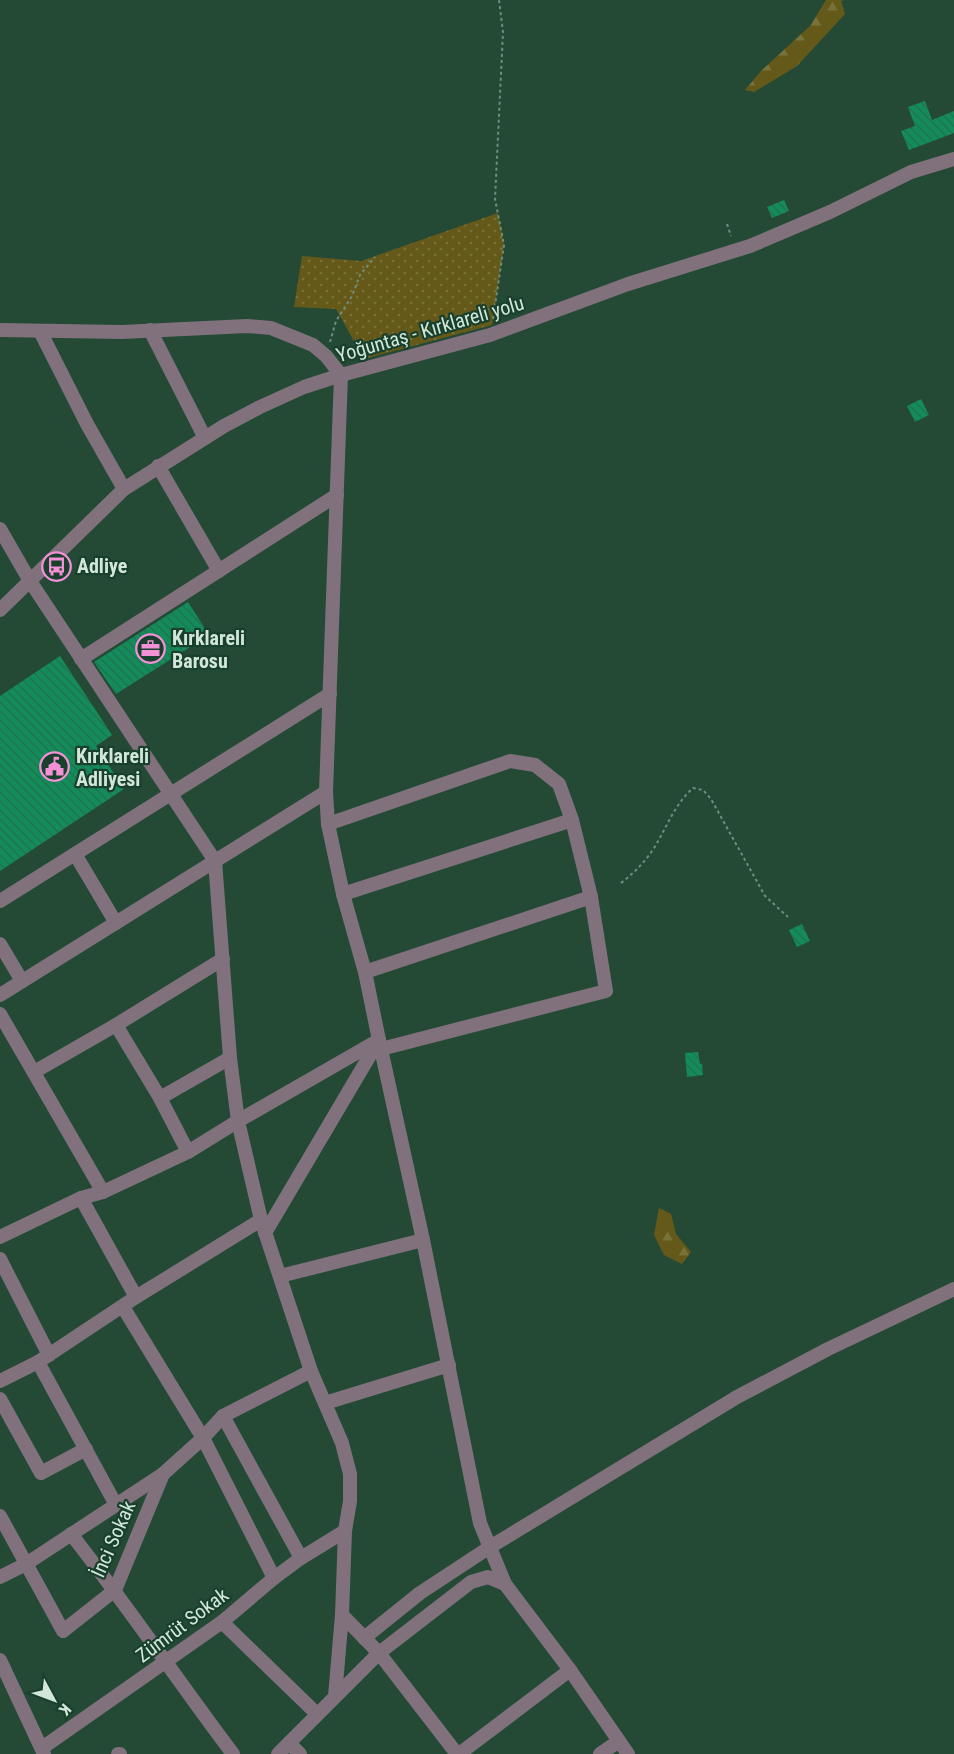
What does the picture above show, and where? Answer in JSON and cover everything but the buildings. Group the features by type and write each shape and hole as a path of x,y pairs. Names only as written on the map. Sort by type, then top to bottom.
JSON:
{"street":[{"name":"Yoğuntaş - Kırklareli yolu","path":"0,610 124,489 158,466 260,407 304,387 490,335 628,284 750,246 830,212 911,172 954,159"},
{"path":"0,330 150,330 247,326 271,328 313,345 326,356 341,375 326,792 328,824 343,894 365,972 423,1240 480,1523 505,1584 570,1670 628,1754"},
{"path":"150,330 205,438"},
{"path":"40,331 87,424 124,489"},
{"path":"158,466 219,571"},
{"path":"81,659 337,495"},
{"path":"0,529 30,581 215,861 230,1058 238,1121 263,1226 311,1371 342,1443 350,1474 350,1502 345,1531 342,1615 335,1696"},
{"path":"0,902 330,694"},
{"path":"0,1238 81,1198 103,1192 189,1152 238,1121 380,1045 606,991 591,897 572,820 559,784 535,765 510,761 328,824"},
{"path":"0,995 326,792"},
{"path":"343,894 572,820"},
{"path":"75,854 116,923"},
{"path":"365,972 591,897"},
{"path":"0,944 22,981"},
{"path":"34,1072 223,959"},
{"path":"0,1014 103,1192"},
{"path":"116,1025 189,1152"},
{"path":"0,1381 44,1359 136,1297 263,1226 380,1045"},
{"path":"160,1098 230,1058"},
{"path":"81,1198 136,1297"},
{"path":"279,1276 423,1240"},
{"path":"0,1259 86,1449 116,1505"},
{"path":"364,1638 420,1593 490,1547 737,1397 828,1349 954,1289"},
{"path":"123,1307 202,1438 274,1578"},
{"path":"325,1403 449,1365"},
{"path":"0,1577 26,1563 163,1474 223,1416 311,1371"},
{"path":"0,1399 41,1473 86,1449"},
{"path":"223,1416 301,1558"},
{"name":"İnci Sokak","path":"26,1563 63,1631 115,1590 163,1474"},
{"path":"0,1516 26,1563"},
{"name":"Zümrüt Sokak","path":"43,1751 222,1622 301,1558 345,1531"},
{"path":"71,1534 115,1590 232,1754"},
{"path":"278,1754 379,1653 471,1582 488,1577 505,1584"},
{"path":"342,1615 379,1653 458,1754 570,1670"},
{"path":"222,1622 317,1714"},
{"path":"0,1660 43,1751"},
{"path":"600,1754 619,1741"},
{"path":"289,1743 300,1754"}],"path":[{"path":"490,335 504,245 495,199 503,32 499,0"},
{"path":"326,356 336,321 352,296 360,275 375,257"},
{"path":"621,884 638,869 649,855 682,799 693,788 703,790 711,799 765,896 788,917"}],"green space":[{"path":"826,0 844,0 841,1 845,14 797,66 754,92 745,90 761,71 810,26"},
{"path":"498,213 504,245 492,325 364,359 336,309 294,307 302,256 361,261"},
{"path":"659,1208 671,1214 676,1234 691,1252 682,1264 664,1255 654,1235"}],"place":[{"name":"Adliye","path":"56,566"},
{"name":"Kırklareli Barosu","path":"151,649"},
{"name":"Kırklareli Adliyesi","path":"55,767"}]}
